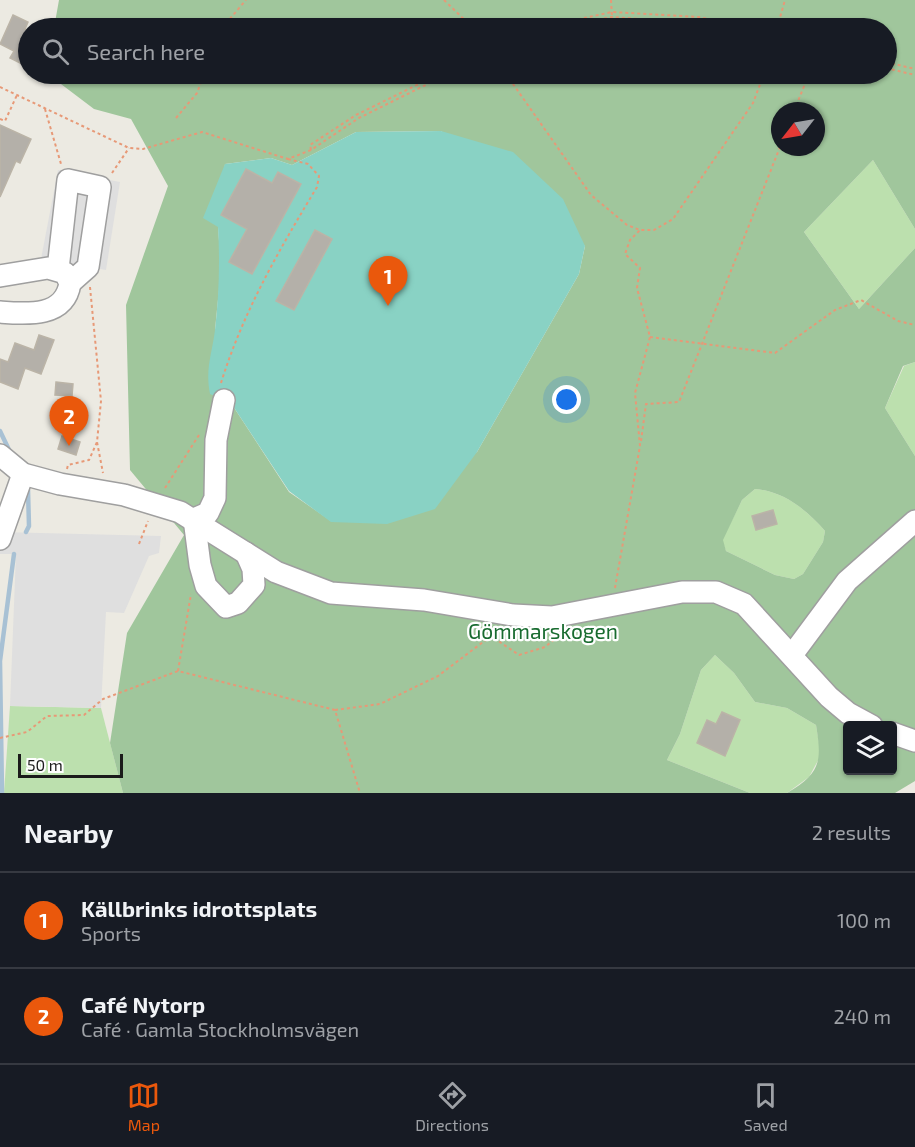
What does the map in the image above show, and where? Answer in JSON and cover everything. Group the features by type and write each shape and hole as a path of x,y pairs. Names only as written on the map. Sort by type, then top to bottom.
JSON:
{"street":[{"path":"0,276 23,270 64,276 88,267 100,187 68,180 64,276 65,298 52,309 32,314 0,312"},
{"path":"194,519 208,513 215,498 216,440 222,393"},
{"path":"0,455 23,474 151,503 194,519 285,576 331,593 351,597 424,600 513,615 552,617 697,591 727,595 752,611 848,713 863,721"},
{"path":"0,539 23,474"},
{"path":"194,519 206,586 226,607 238,603 254,585 253,569 246,553"},
{"path":"792,655 847,581 869,558 915,521"},
{"path":"897,735 915,741"}],"path":[{"path":"231,18 246,0"},
{"path":"444,0 463,18"},
{"path":"611,0 612,16"},
{"path":"780,18 785,0"},
{"path":"584,18 612,12 704,18"},
{"path":"603,18 612,16 636,18"},
{"path":"897,65 915,69"},
{"path":"897,71 915,75"},
{"path":"176,118 197,93 200,84"},
{"path":"311,150 310,145 356,115 419,84"},
{"path":"288,159 311,150 359,118 428,84"},
{"path":"513,84 591,195 627,225 640,231 654,230 673,219 753,103 760,84"},
{"path":"798,102 805,84"},
{"path":"0,87 129,148 151,147 202,132 308,164 319,177 317,188 276,256 244,317 222,393"},
{"path":"0,119 5,121 17,95"},
{"path":"45,109 57,157 68,180"},
{"path":"100,187 129,148"},
{"path":"611,606 646,404 679,402 776,156"},
{"path":"640,231 630,240 625,254 640,268 636,288 650,337 634,393 640,447"},
{"path":"88,267 101,401 98,442 106,492"},
{"path":"650,337 775,353 835,310 861,300 898,321 915,325"},
{"path":"139,544 146,530 151,503 174,477 199,434"},
{"path":"62,484 68,465 89,460 98,442"},
{"path":"178,671 191,589 203,574"},
{"path":"0,738 27,732 47,716 84,715 103,699 178,671 335,710 380,704 438,676 491,636 519,656 545,647 564,631"},
{"path":"335,710 360,793"}],"green space":[{"name":"Gömmarskogen","path":"59,0 915,0 915,229 873,160 804,232 859,309 915,248 915,362 903,366 885,408 915,456 915,781 895,793 787,793 807,779 816,765 819,748 816,725 787,708 755,702 734,673 715,655 701,670 680,734 667,760 750,793 123,793 110,743 127,633 184,535 130,470 126,305 168,186 131,119 94,109 61,84 897,84 897,18 56,18","holes":["441,131 585,246 579,274 477,452 331,521 289,492 231,403 215,330 221,269 218,227 225,164 271,158 292,165 356,132","755,489 775,493 794,503 825,531 823,542 803,574 794,579 775,575 726,551 723,540 742,500"]},
{"path":"873,160 915,229 915,248 859,309 804,232"},
{"path":"915,362 915,456 885,408 904,366"},
{"path":"755,489 775,493 794,503 825,531 823,542 803,574 794,579 775,575 726,551 722,540 742,500"},
{"path":"715,655 734,673 755,702 787,708 816,725 821,755 809,777 787,793 750,793 667,760 680,734 701,670"},
{"path":"10,706 101,708 123,793 4,793"}],"shaded area":[{"path":"441,131 513,152 563,199 585,246 579,274 477,452 435,509 387,524 331,522 289,491 231,403 210,394 209,369 215,330 219,240 218,227 203,218 225,164 271,158 292,165 356,132"},
{"path":"58,170 120,182 106,270 41,259"},
{"path":"0,532 161,536 159,553 149,556 124,613 106,612 101,708 10,706 16,554 0,554"}],"building":[{"path":"13,15 19,18 18,62 10,58 14,51 0,44"},
{"path":"0,125 31,139 20,163 16,161 0,197"},
{"path":"246,169 272,183 278,172 301,184 252,274 229,262 247,229 221,215"},
{"path":"315,230 332,239 294,310 276,301"},
{"path":"39,335 54,340 41,374 25,368 18,389 0,382 0,359 8,362 15,343 34,350"},
{"path":"56,382 73,384 72,396 55,395"},
{"path":"62,436 80,442 76,455 58,449"},
{"path":"773,510 777,524 756,530 752,516"},
{"path":"722,712 740,720 725,756 697,743 707,720 716,724"}],"waterway":[{"path":"0,431 11,454"},
{"path":"26,532 29,526 28,490"},
{"path":"2,793 0,661 14,554"}],"place":[{"name":"Källbrinks idrottsplats","path":"388,306"},
{"name":"Café Nytorp","path":"69,446"}]}
